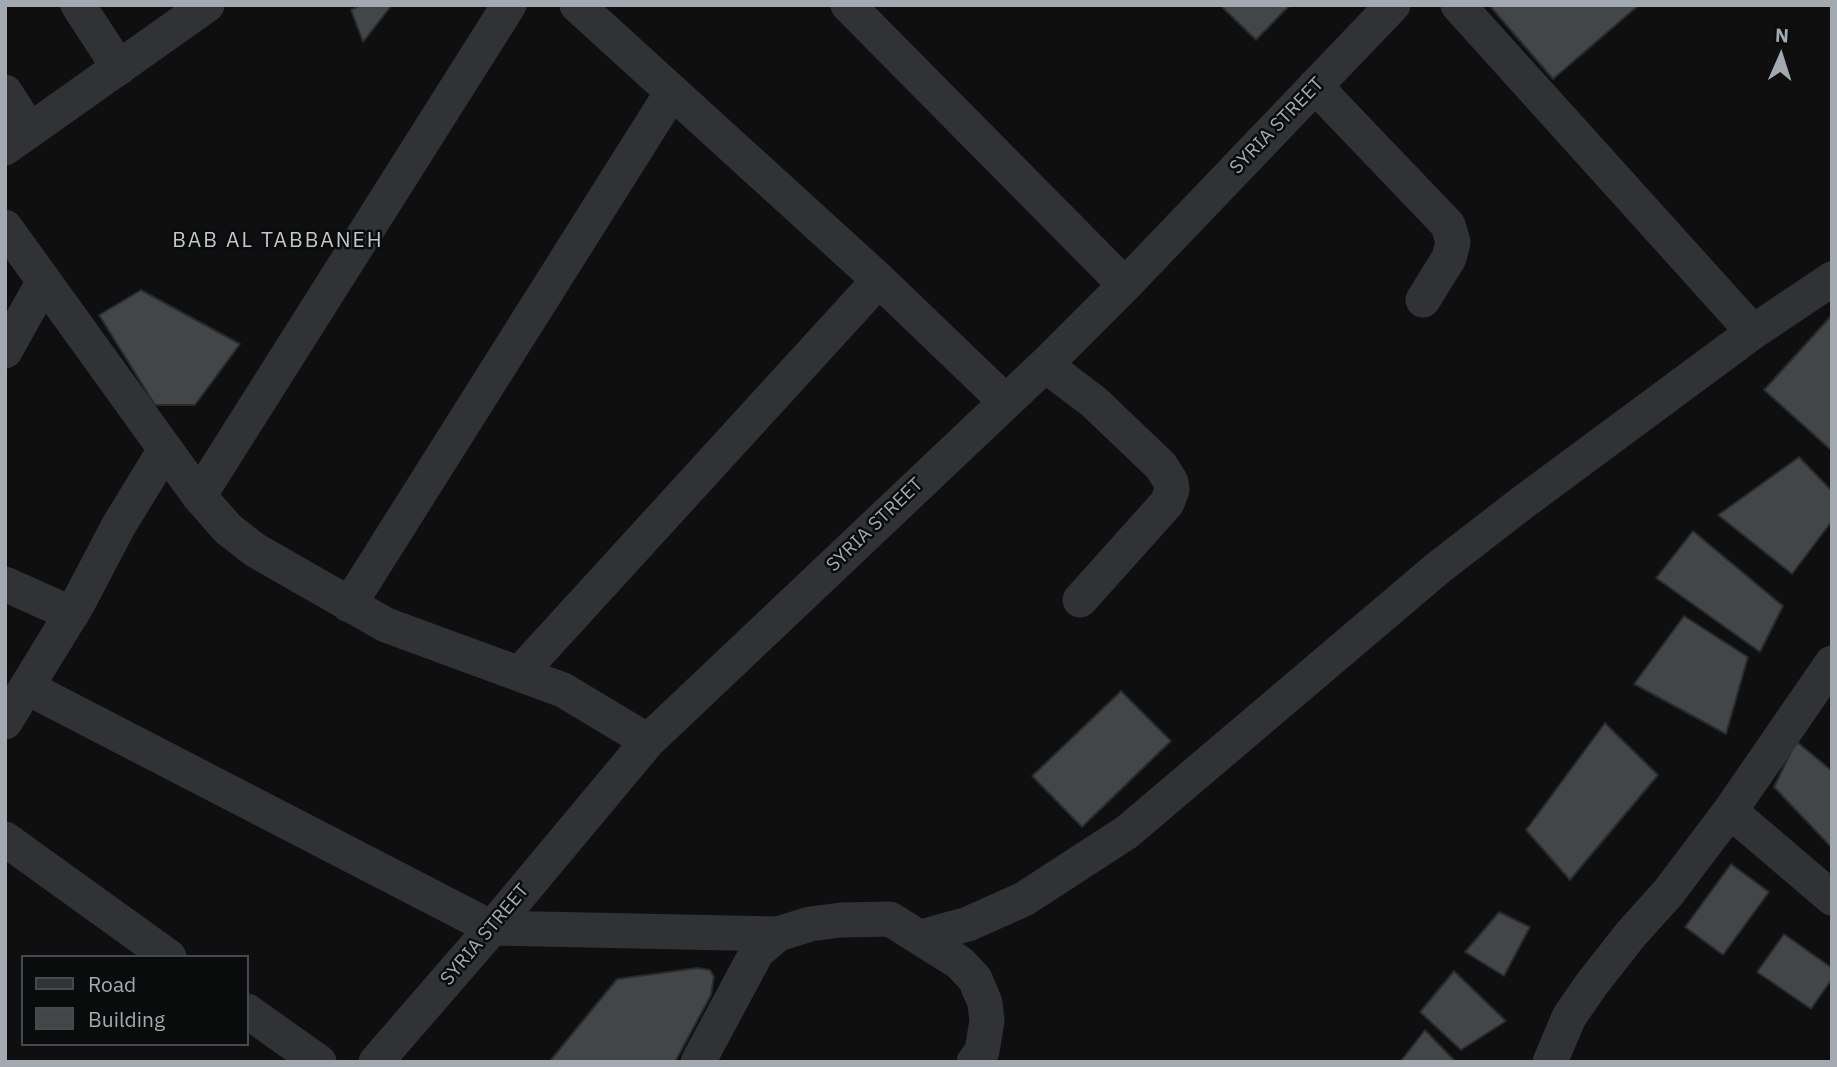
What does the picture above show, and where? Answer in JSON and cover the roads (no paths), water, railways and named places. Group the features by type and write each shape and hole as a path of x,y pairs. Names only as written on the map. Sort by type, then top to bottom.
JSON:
{"street":[{"path":"78,5 120,68"},
{"path":"5,92 17,139 207,5"},
{"path":"199,496 509,5"},
{"path":"576,5 879,280 1005,401"},
{"path":"848,5 1125,285"},
{"name":"SYRIA STREET","path":"376,1062 648,741 1045,365 1393,5"},
{"path":"1458,5 1753,332"},
{"path":"1315,86 1448,225 1453,242 1449,258 1423,300"},
{"path":"349,605 672,92"},
{"path":"5,227 165,450 228,529 255,550 386,625 563,690 648,741"},
{"path":"920,937 968,924 1024,899 1127,832 1438,568 1753,332 1832,279"},
{"path":"520,673 879,280"},
{"path":"5,351 44,281"},
{"path":"1045,365 1094,402 1161,466 1171,482 1172,490 1167,503 1080,600"},
{"path":"5,722 72,614 119,525 165,450"},
{"path":"5,584 72,614"},
{"path":"1550,1062 1569,1017 1591,985 1668,893 1730,811 1832,663"},
{"path":"28,688 492,928 778,934 810,924 890,919 960,963 975,979 985,1003 987,1021 982,1051 974,1062"},
{"path":"1730,811 1832,898"},
{"path":"5,839 167,955"},
{"path":"698,1062 757,952 778,934"},
{"path":"248,1012 319,1062"}],"district":[{"name":"BAB AL TABBANEH","path":"278,241"}]}
